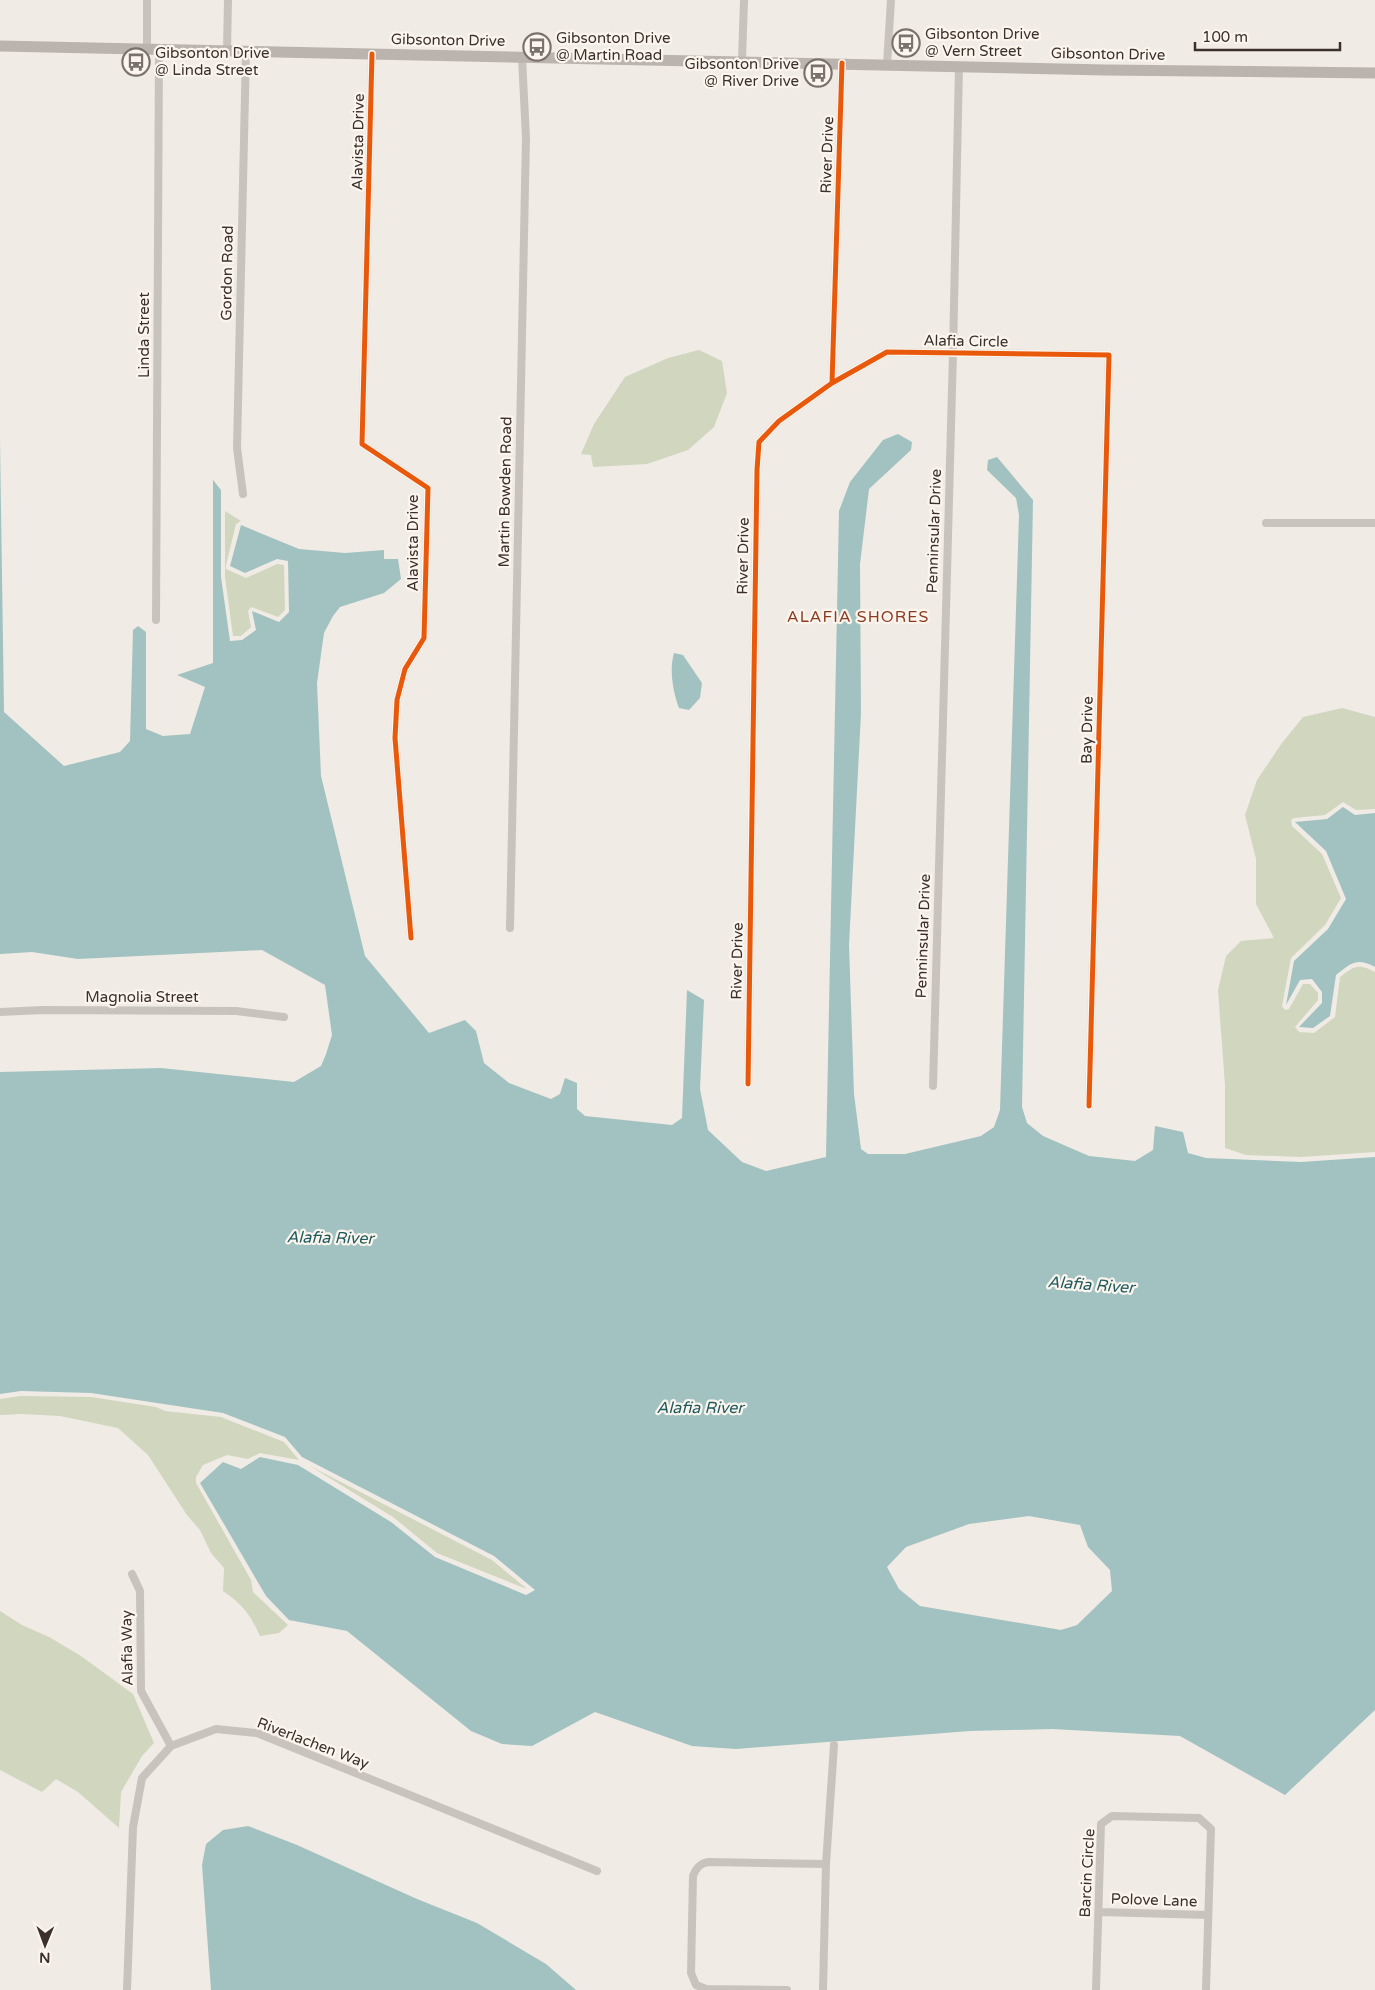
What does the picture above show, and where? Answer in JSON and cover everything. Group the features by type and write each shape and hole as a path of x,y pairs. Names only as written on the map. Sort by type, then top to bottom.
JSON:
{"main road":[{"name":"Gibsonton Drive","path":"0,46 1375,73"}],"street":[{"path":"146,0 147,50"},
{"path":"227,51 228,0"},
{"path":"742,61 744,0"},
{"path":"887,64 891,0"},
{"name":"Linda Street","path":"156,620 159,50"},
{"name":"Gordon Road","path":"243,494 237,448 246,51"},
{"name":"Alavista Drive","path":"372,54 362,444 428,488 424,638 406,669 396,700 395,738 412,938"},
{"name":"Martin Bowden Road","path":"510,928 526,138 522,57"},
{"name":"River Drive","path":"748,1084 757,470 759,442 780,421 832,383 842,63"},
{"name":"Penninsular Drive","path":"933,1086 959,66"},
{"name":"Alafia Circle","path":"832,383 887,352 1109,356"},
{"name":"Bay Drive","path":"1089,1106 1109,356"},
{"path":"1266,523 1375,523"},
{"name":"Magnolia Street","path":"0,1012 43,1010 236,1011 284,1017"},
{"name":"Alafia Way","path":"132,1574 140,1591 141,1691 171,1746"},
{"name":"Riverlachen Way","path":"127,1990 132,1827 142,1778 171,1746 216,1729 257,1733 598,1871"},
{"path":"823,1990 826,1864 834,1745"},
{"name":"Barcin Circle","path":"1096,1990 1101,1824 1112,1816 1199,1818 1212,1829 1206,1990"},
{"path":"787,1990 706,1989 696,1985 691,1973 693,1881 695,1871 703,1862 826,1864"},
{"name":"Polove Lane","path":"1099,1912 1208,1915"}],"green space":[{"path":"699,350 722,361 727,393 714,427 688,450 647,464 593,467 591,455 581,454 594,424 625,377 668,358"},
{"path":"225,511 241,521 236,524 226,569 246,578 277,564 284,565 285,610 278,617 251,607 248,611 251,627 241,636 233,636 225,577"},
{"path":"1342,708 1375,717 1375,809 1356,810 1343,802 1325,815 1294,818 1291,820 1292,826 1322,854 1341,898 1325,925 1291,958 1282,1006 1285,1010 1289,1009 1303,984 1310,984 1318,993 1318,1000 1295,1027 1299,1032 1314,1033 1335,1017 1340,977 1356,967 1364,967 1375,972 1375,1152 1301,1157 1246,1155 1225,1148 1225,1085 1218,990 1226,956 1241,941 1274,938 1256,904 1256,859 1245,815 1257,780 1282,743 1303,717"},
{"path":"21,1396 91,1397 156,1407 165,1411 221,1417 284,1442 299,1460 260,1453 248,1459 227,1455 203,1465 196,1477 196,1483 251,1580 253,1592 288,1625 279,1633 260,1636 245,1610 223,1591 224,1568 211,1553 200,1530 187,1515 148,1455 118,1428 60,1416 0,1415 0,1399"},
{"path":"310,1466 492,1560 527,1589 437,1553 393,1517"},
{"path":"0,1611 22,1625 49,1637 81,1656 133,1694 154,1743 142,1756 121,1792 119,1828 78,1792 56,1779 42,1792 0,1770"}],"water":[{"name":"Alafia River","path":"898,434 912,442 911,450 869,489 860,564 861,713 849,945 854,1094 861,1149 868,1154 905,1154 981,1136 994,1127 1000,1110 1019,515 1016,498 987,470 988,460 997,457 1033,500 1022,1107 1027,1123 1043,1136 1089,1156 1135,1161 1153,1150 1155,1126 1183,1132 1188,1153 1206,1158 1301,1162 1375,1157 1375,1710 1285,1795 1180,1736 1052,1729 970,1731 736,1749 692,1746 595,1712 532,1746 502,1744 471,1731 347,1631 289,1620 266,1596 200,1483 223,1462 241,1469 260,1457 298,1465 391,1522 435,1557 526,1595 535,1590 494,1556 302,1457 285,1437 223,1413 91,1393 21,1391 0,1394 0,1072 161,1068 294,1082 321,1066 332,1035 325,985 262,950 78,959 32,952 0,954 0,440 4,712 64,766 120,752 130,741 133,630 138,626 146,632 146,729 163,736 190,734 205,687 177,675 213,663 213,480 221,490 221,577 230,641 242,640 256,630 252,611 279,622 289,612 288,561 277,559 245,573 230,566 241,525 299,549 345,553 384,550 384,559 398,559 401,579 384,593 340,607 324,633 317,683 321,776 365,956 429,1033 465,1020 476,1031 484,1063 509,1083 551,1099 560,1094 565,1078 577,1083 577,1109 585,1116 672,1125 682,1118 687,990 704,1000 700,1089 708,1130 742,1162 766,1171 826,1157 839,511 850,482 883,440","holes":["1029,1516 1080,1525 1088,1547 1110,1570 1112,1591 1077,1625 1061,1630 920,1606 899,1589 887,1567 906,1547 969,1524"]},
{"path":"674,653 683,655 702,683 700,698 689,710 679,708 675,695 672,681"},
{"path":"1343,807 1355,815 1375,813 1375,967 1359,962 1341,971 1336,975 1330,1016 1313,1028 1299,1027 1322,1003 1322,992 1312,979 1300,980 1286,1005 1294,961 1328,929 1346,899 1326,851 1295,822 1327,819"},
{"path":"248,1826 297,1845 417,1899 477,1923 546,1964 576,1990 211,1990 202,1865 206,1844 223,1830"}],"cycle path":[{"path":"372,54 362,444 428,488 424,638 405,669 397,700 395,738 411,938"},
{"path":"748,1084 757,470 759,442 779,421 832,383 842,63"},
{"path":"832,383 887,352 1109,355 1089,1106"}],"place":[{"name":"Gibsonton Drive @ Vern Street","path":"906,43"},
{"name":"Gibsonton Drive @ Martin Road","path":"537,47"},
{"name":"Gibsonton Drive @ Linda Street","path":"136,62"},
{"name":"Gibsonton Drive @ River Drive","path":"818,73"}],"district":[{"name":"ALAFIA SHORES","path":"858,617"}]}
